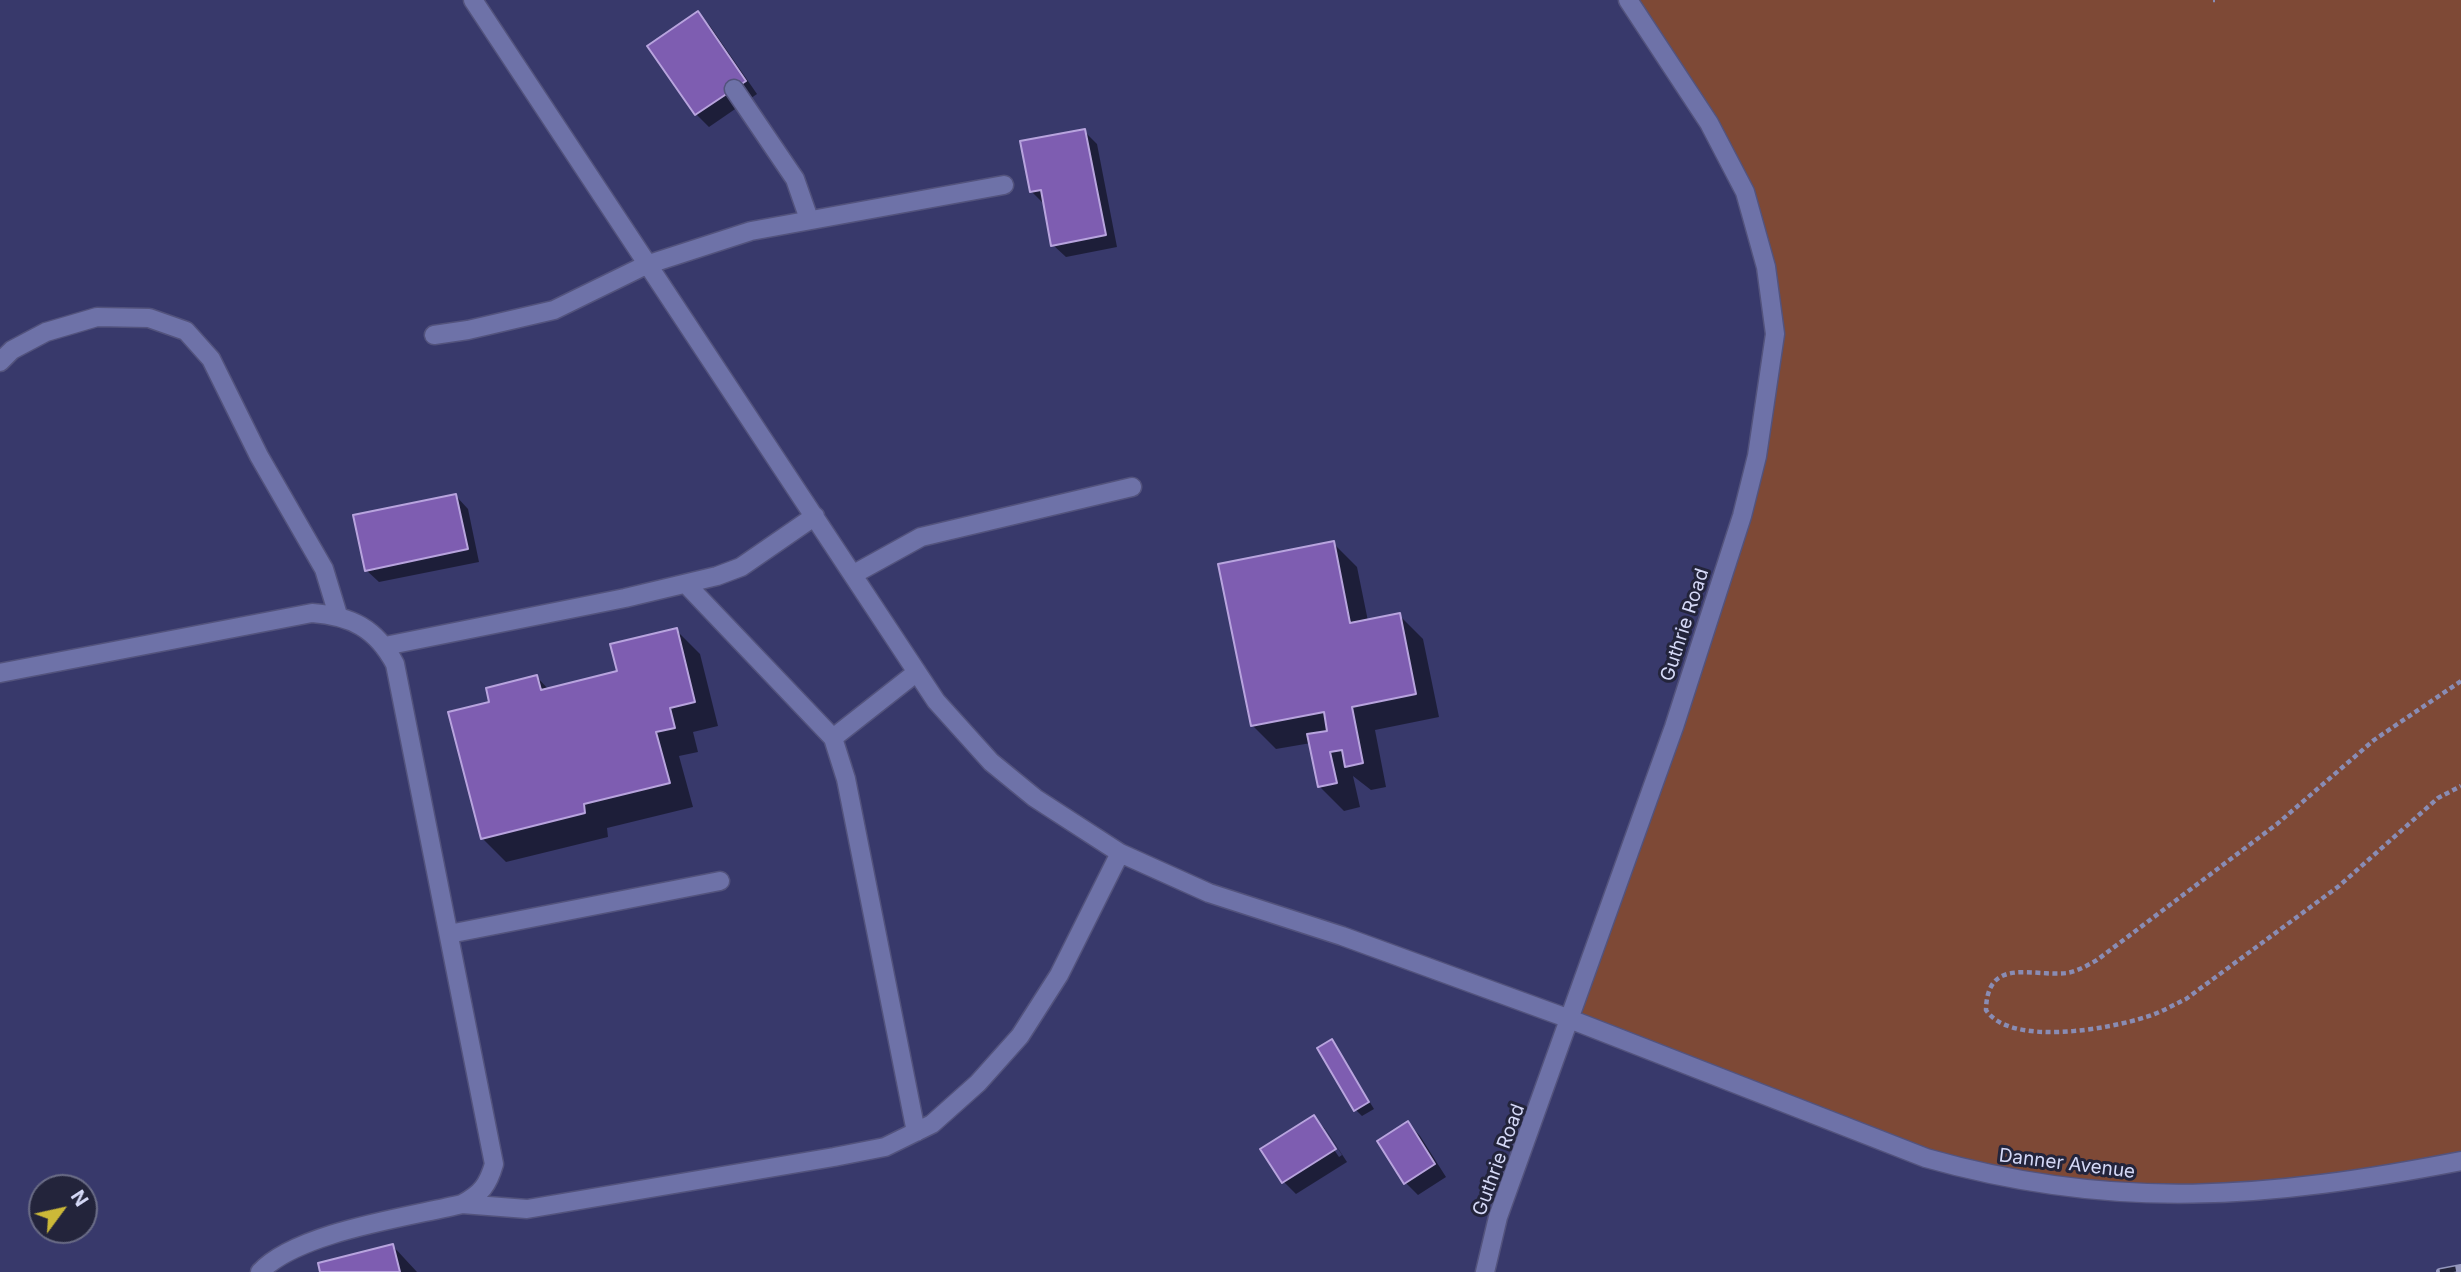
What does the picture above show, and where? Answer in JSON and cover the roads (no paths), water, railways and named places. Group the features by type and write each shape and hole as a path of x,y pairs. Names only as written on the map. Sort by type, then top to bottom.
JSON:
{"street":[{"name":"Danner Avenue","path":"473,0 936,701 991,762 1035,798 1120,853 1209,893 1342,936 1567,1018 1926,1158 2029,1184 2122,1193 2243,1193 2364,1180 2461,1161"},
{"name":"Guthrie Road","path":"1485,1272 1499,1217 1542,1101 1567,1018 1674,727 1742,516 1766,408 1775,334 1766,267 1745,192 1709,122 1628,0"},
{"path":"734,89 794,179 808,219"},
{"path":"434,335 554,310 646,265 751,231 1004,185"},
{"path":"0,362 12,350 46,332 97,317 149,318 186,331 211,359 259,456 324,569 338,615"},
{"path":"854,574 921,537 1132,487"},
{"path":"385,646 687,584 741,567 815,516"},
{"path":"687,584 833,738 846,779 916,1132"},
{"path":"0,673 312,613 338,615 362,625 385,646 395,664 494,1164 490,1181 480,1194 462,1204 327,1236 293,1250 264,1270"},
{"path":"833,738 917,671"},
{"path":"462,1204 527,1209 834,1157 885,1147 932,1124 978,1083 1020,1036 1059,975 1120,853"},
{"path":"449,934 720,881"}],"railway":[{"path":"2440,1272 2461,1268"}]}
